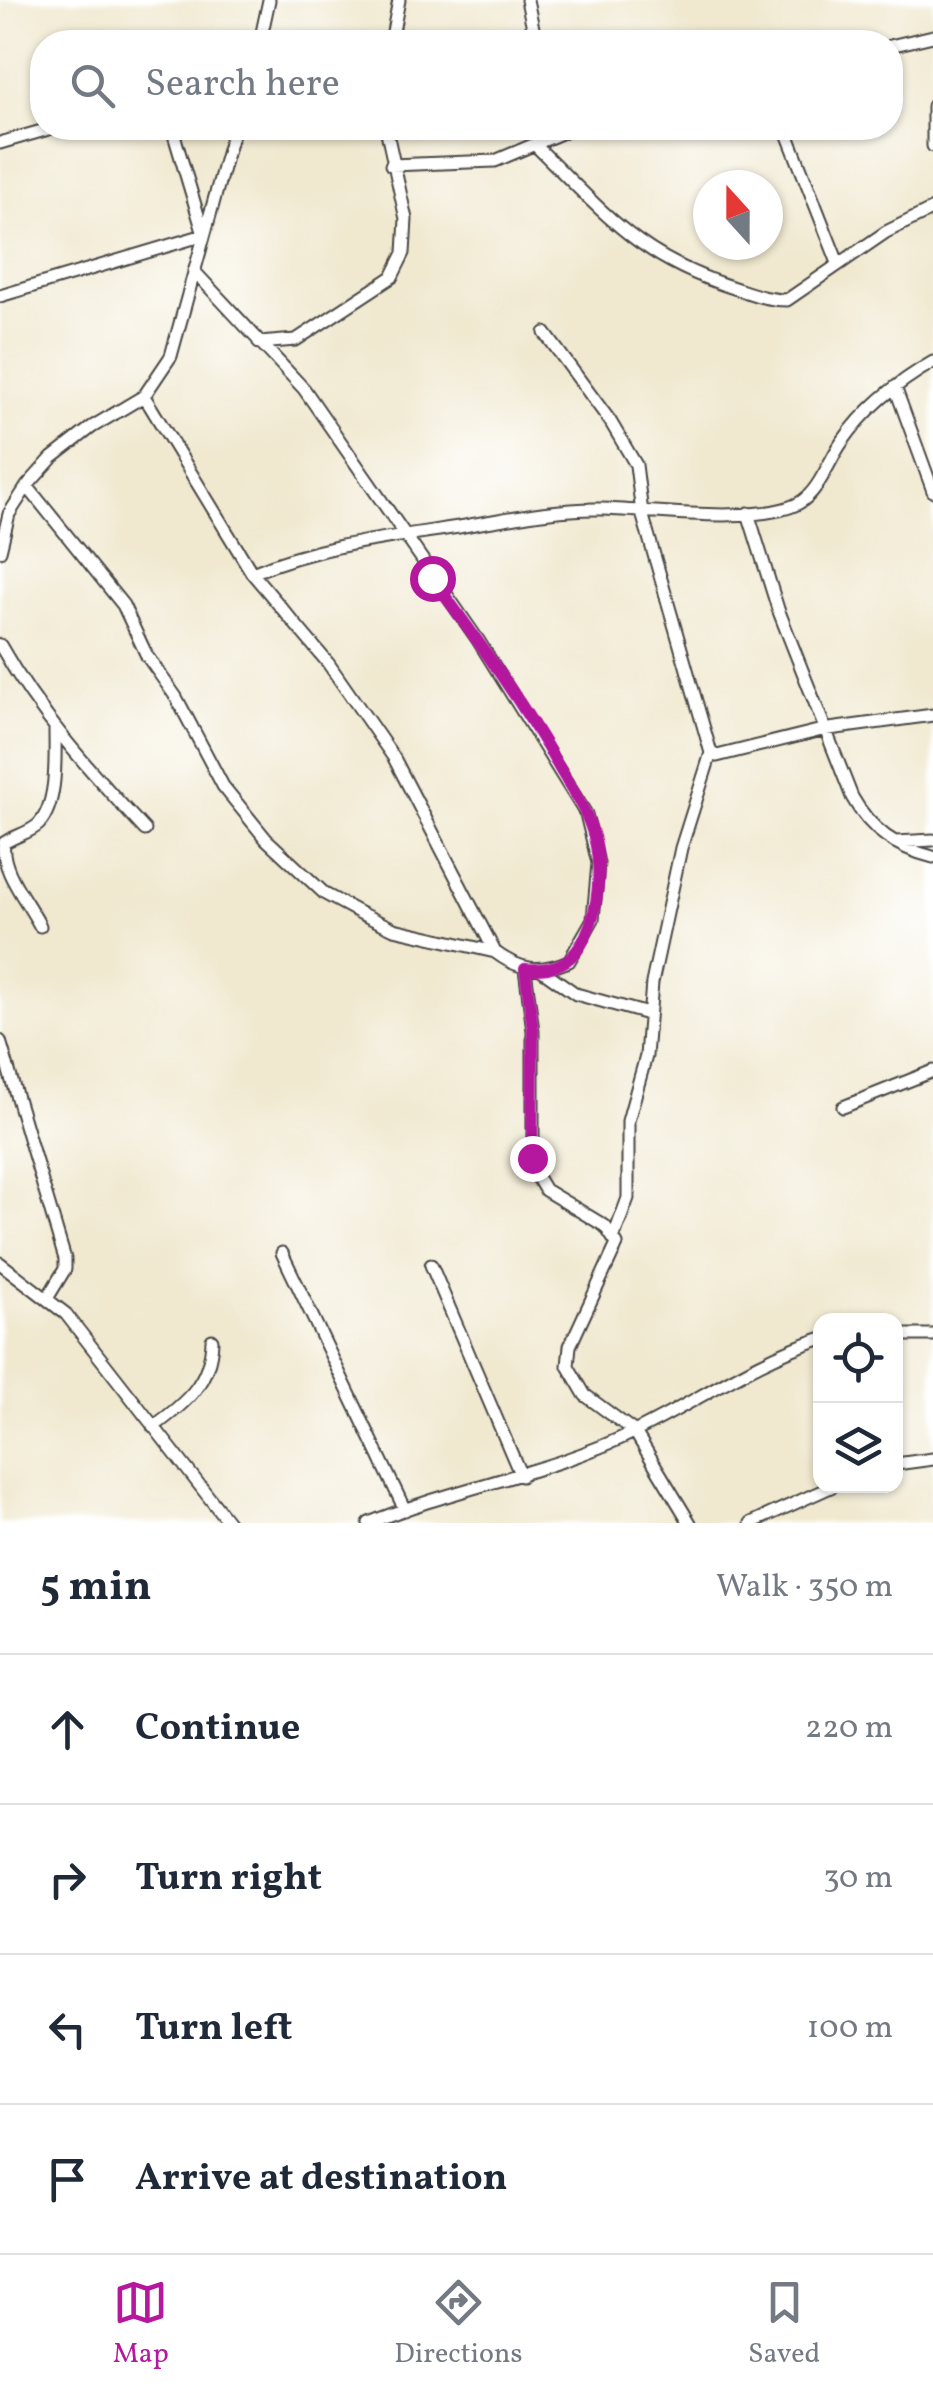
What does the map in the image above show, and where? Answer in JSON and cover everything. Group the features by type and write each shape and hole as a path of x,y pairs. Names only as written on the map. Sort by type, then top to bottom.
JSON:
{"street":[{"path":"263,30 269,0"},
{"path":"393,30 399,0"},
{"path":"527,0 533,30"},
{"path":"903,43 933,36"},
{"path":"933,106 933,146"},
{"path":"0,143 30,134"},
{"path":"176,140 204,235"},
{"path":"0,552 4,514 27,486 65,448 144,396 170,356 231,140"},
{"path":"259,343 296,340 392,276 404,252 406,220 388,140"},
{"path":"536,145 537,140"},
{"path":"392,165 494,161 547,140"},
{"path":"789,140 838,263"},
{"path":"536,145 650,254 697,278 770,300 787,300 838,263 933,209"},
{"path":"0,296 204,235"},
{"path":"27,486 123,605 147,656 176,696 223,786 266,839 326,894 394,929 494,952 525,969 542,970 569,961 594,919 595,839 586,814 542,737 287,366 259,343 194,271"},
{"path":"546,333 627,445 641,481 642,513 711,753 680,848 648,1014 646,1056 628,1122 628,1198 614,1236 615,1254 570,1346 568,1366 585,1395 635,1432 690,1523"},
{"path":"252,573 316,550 567,511 779,510 801,502 844,439 894,386 933,362"},
{"path":"894,386 933,491"},
{"path":"144,396 252,573 328,662 394,758 494,952"},
{"path":"748,513 822,730 862,815 892,842 933,857"},
{"path":"0,645 55,730 145,830"},
{"path":"711,753 750,749 822,730 933,715"},
{"path":"40,926 12,882 2,852 4,843 37,826 44,815 55,768 55,730"},
{"path":"892,842 933,840"},
{"path":"525,969 533,1030 533,1170 544,1190 614,1236"},
{"path":"542,970 576,994 648,1014"},
{"path":"0,1041 65,1259 65,1269 48,1298"},
{"path":"843,1106 933,1071"},
{"path":"282,1253 405,1510"},
{"path":"0,1263 66,1314 229,1523"},
{"path":"430,1265 521,1476"},
{"path":"903,1334 933,1334"},
{"path":"153,1426 197,1390 207,1374 212,1340"},
{"path":"369,1523 521,1476 635,1432 750,1368 813,1342"},
{"path":"903,1463 933,1459"},
{"path":"751,1523 817,1493"}],"route":[{"path":"432,578 542,737 586,814 595,839 598,863 594,919 581,948 569,961 555,967 525,969 533,1030 532,1158"}]}
